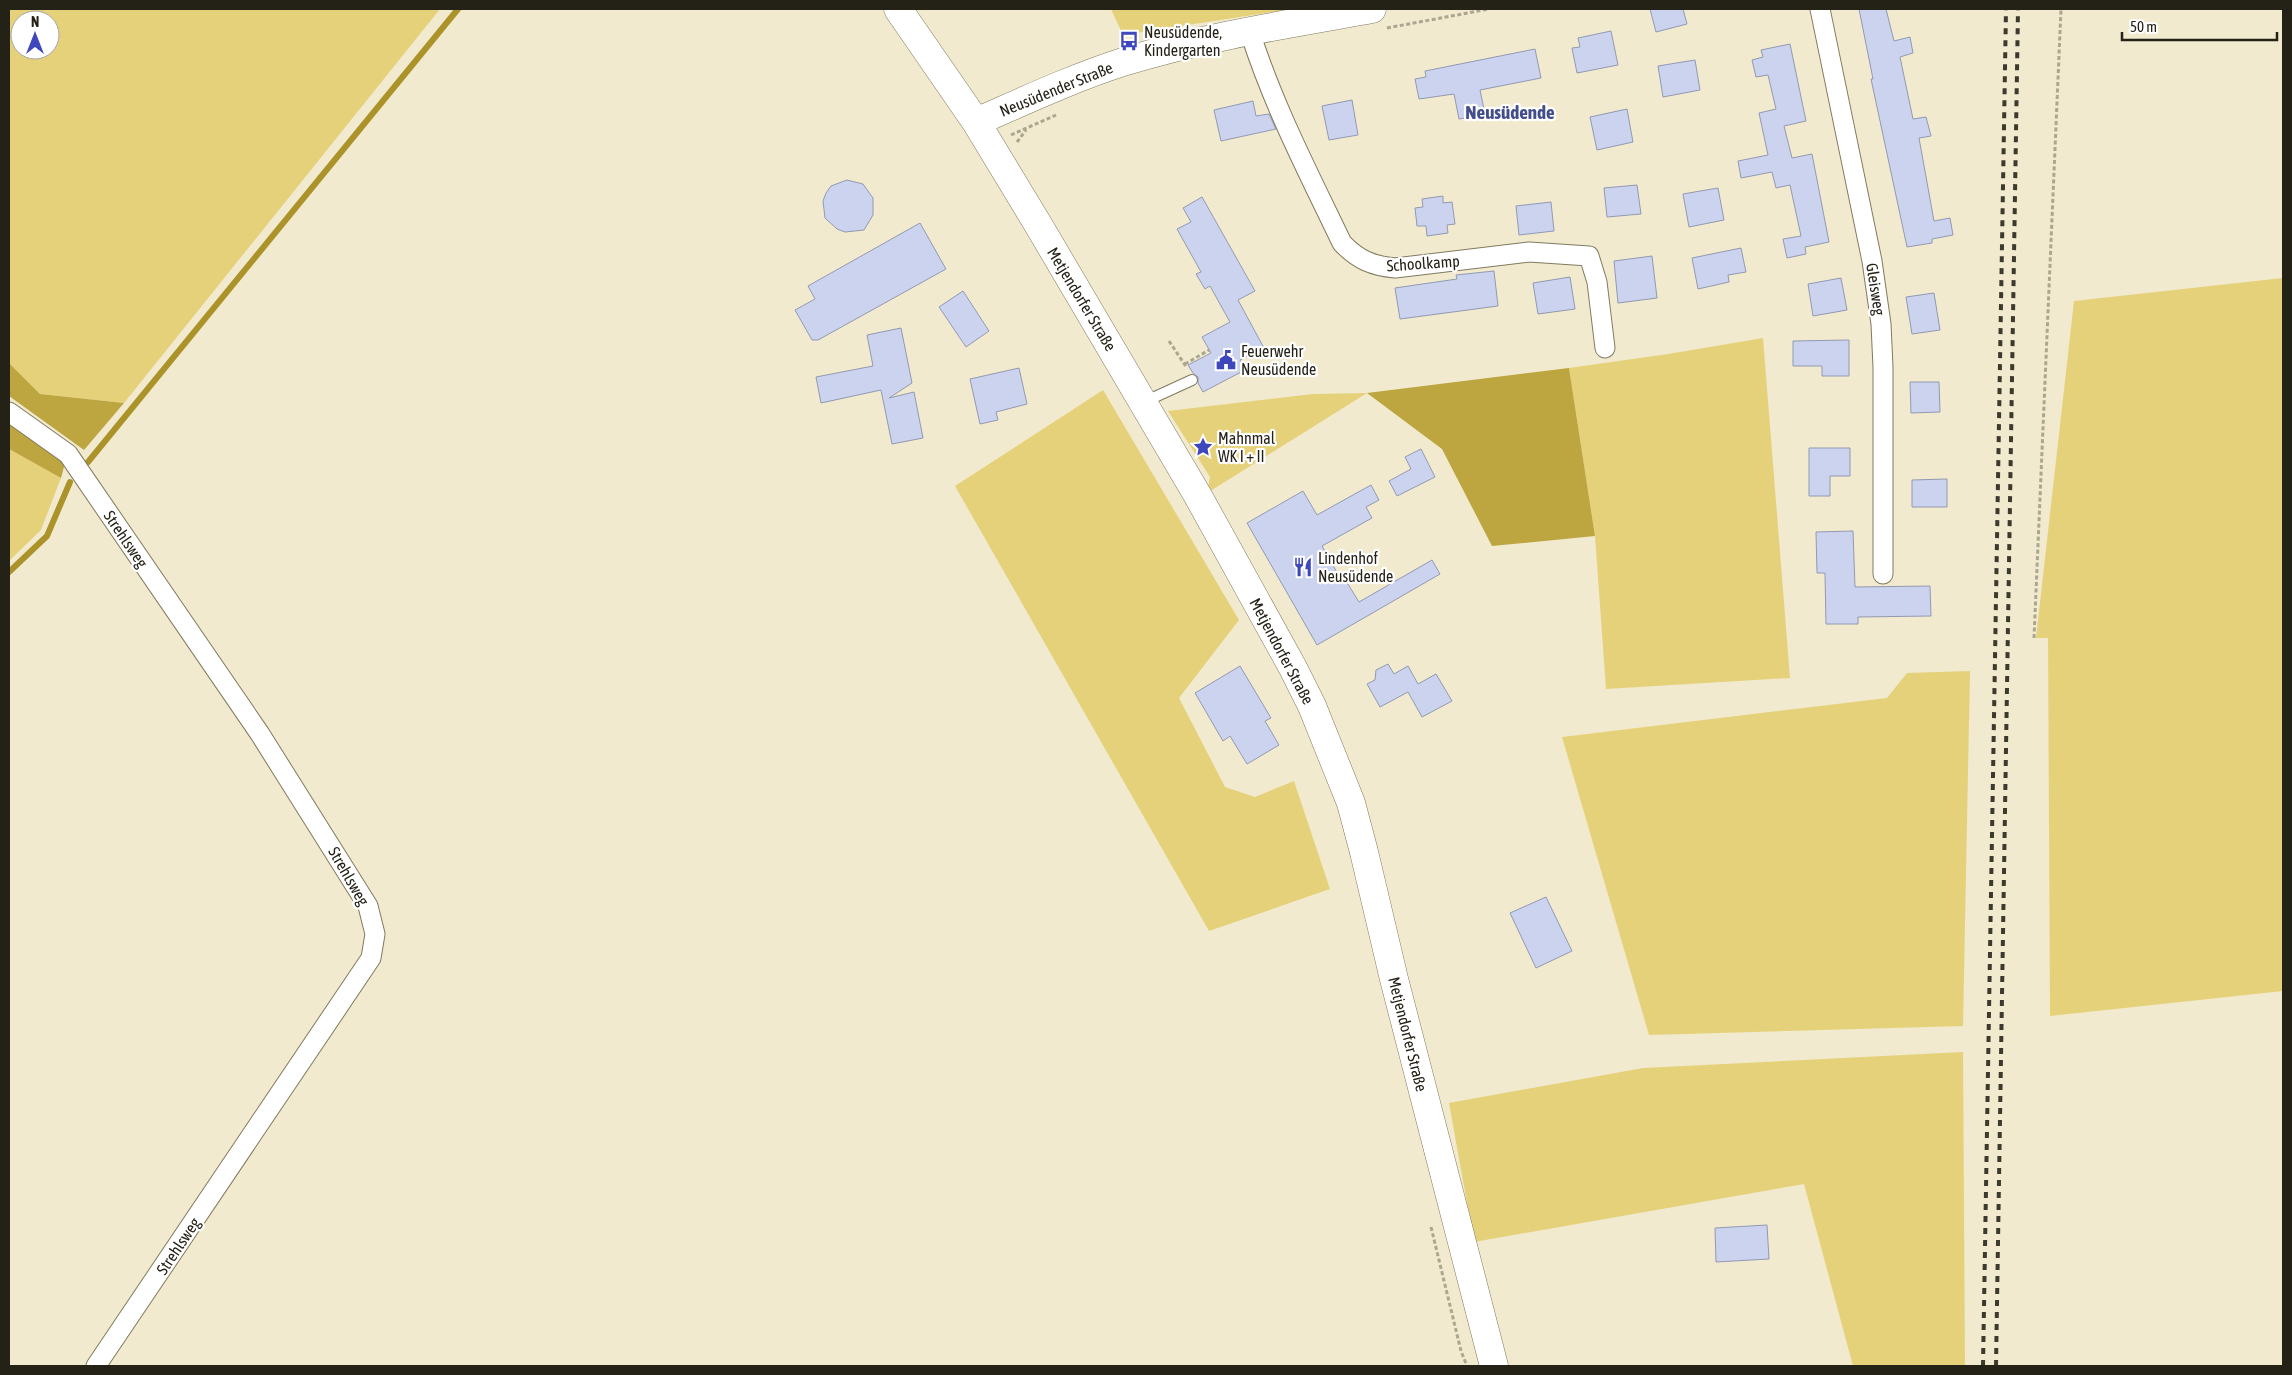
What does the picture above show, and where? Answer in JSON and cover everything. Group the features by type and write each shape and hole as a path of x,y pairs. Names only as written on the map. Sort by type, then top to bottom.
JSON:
{"street":[{"name":"Metjendorfer Straße","path":"898,9 976,122 1198,496 1294,668 1330,748 1351,803 1494,1366"},
{"name":"Neusüdender Straße","path":"976,122 1062,85 1123,63 1191,44 1372,9"},
{"name":"Gleisweg","path":"1820,9 1872,261 1881,324 1883,377 1883,574"},
{"name":"Schoolkamp","path":"1250,32 1256,52 1296,148 1342,243 1351,253 1363,261 1378,266 1395,268 1528,252 1589,256 1598,282 1606,348"},
{"name":"Strehlsweg","path":"9,412 68,454 260,734 311,813 368,906 375,934 371,958 96,1366"}],"lane":[{"path":"1143,403 1192,380"}],"path":[{"path":"2034,638 2061,9"},
{"path":"990,145 1064,112"},
{"path":"1169,341 1185,364 1192,380"},
{"path":"1185,364 1209,350"},
{"path":"1431,1225 1461,1351 1467,1366"}],"shaded area":[{"path":"9,9 440,9 124,403 40,394 9,363"},
{"path":"1111,9 1292,9 1123,35"},
{"path":"2283,278 2283,991 2050,1016 2048,638 2036,638 2074,301"},
{"path":"1763,338 1790,678 1606,689 1595,536 1569,368"},
{"path":"9,363 40,394 124,403 84,450 9,396"},
{"path":"1569,368 1595,536 1492,546 1442,449 1367,393"},
{"path":"1103,390 1239,620 1179,698 1225,787 1255,797 1294,781 1330,889 1209,931 955,486"},
{"path":"1367,393 1207,493 1210,477 1168,411 1313,394"},
{"path":"9,422 65,463 61,478 9,449"},
{"path":"9,449 61,478 41,530 9,561"},
{"path":"1970,671 1963,1026 1649,1035 1562,737 1887,698 1907,673"},
{"path":"1963,1052 1965,1366 1853,1366 1804,1184 1474,1242 1449,1103 1643,1068"}],"building":[{"path":"1650,9 1683,9 1687,24 1656,32"},
{"path":"1859,9 1886,9 1894,41 1910,37 1913,53 1900,57 1913,119 1926,117 1931,136 1919,138 1934,221 1950,218 1953,235 1932,239 1932,243 1907,247 1871,79 1873,79"},
{"path":"1611,31 1618,65 1577,73 1572,48 1580,47 1578,38"},
{"path":"1790,44 1806,121 1784,126 1792,158 1812,154 1829,242 1805,247 1806,254 1787,258 1783,239 1801,236 1790,185 1776,188 1772,172 1741,178 1738,161 1768,155 1759,113 1776,109 1768,75 1756,77 1752,60 1763,57 1761,50"},
{"path":"1535,49 1541,78 1480,90 1485,114 1459,119 1454,94 1419,99 1415,79 1426,77 1425,71"},
{"path":"1695,60 1700,90 1663,97 1658,66"},
{"path":"1352,100 1358,135 1329,140 1322,106"},
{"path":"1253,101 1256,116 1269,114 1276,129 1221,141 1214,110"},
{"path":"1627,109 1633,142 1597,150 1590,117"},
{"path":"847,180 863,184 873,198 873,215 864,230 845,232 837,229 825,218 823,201 826,193 831,186"},
{"path":"1637,185 1641,214 1607,217 1604,188"},
{"path":"1718,188 1724,220 1689,227 1683,194"},
{"path":"1443,196 1443,203 1452,202 1455,224 1447,225 1448,233 1427,236 1426,226 1417,226 1415,208 1423,207 1422,199"},
{"path":"1202,197 1255,291 1238,300 1264,348 1240,360 1245,370 1203,392 1198,383 1198,377 1188,365 1211,353 1202,337 1230,322 1210,286 1205,289 1196,274 1201,272 1177,229 1191,222 1183,208"},
{"path":"1551,202 1554,231 1519,235 1516,206"},
{"path":"920,223 946,269 818,340 812,340 795,310 815,299 808,286"},
{"path":"1741,248 1746,272 1728,275 1729,282 1698,289 1692,258"},
{"path":"1652,256 1657,298 1618,303 1614,261"},
{"path":"1494,271 1498,306 1400,319 1395,288 1457,279 1456,275"},
{"path":"1570,277 1575,309 1538,314 1533,283"},
{"path":"1841,278 1847,310 1813,316 1808,284"},
{"path":"963,291 989,331 966,347 939,307"},
{"path":"1934,293 1940,330 1912,334 1906,297"},
{"path":"901,328 912,383 889,398 914,392 923,438 892,444 881,390 821,403 816,377 873,366 867,335"},
{"path":"1849,340 1849,376 1822,376 1822,366 1793,366 1793,341"},
{"path":"1019,368 1027,404 996,412 998,420 980,424 970,379"},
{"path":"1910,382 1939,382 1940,412 1911,413"},
{"path":"1809,448 1850,448 1850,476 1830,476 1830,496 1809,496"},
{"path":"1421,449 1435,477 1397,496 1389,481 1411,469 1405,457"},
{"path":"1947,479 1947,507 1912,507 1912,480"},
{"name":"Lindenhof Neusüdende","path":"1371,485 1379,500 1366,507 1372,518 1322,546 1343,583 1346,581 1359,602 1432,560 1440,574 1317,645 1247,523 1303,491 1317,515"},
{"path":"1853,531 1855,587 1930,586 1931,616 1858,617 1858,624 1826,624 1825,573 1817,573 1816,532"},
{"path":"1388,664 1394,674 1408,666 1418,684 1436,674 1452,701 1422,717 1408,692 1380,707 1367,684 1375,680 1376,670"},
{"path":"1240,666 1271,718 1265,721 1279,745 1247,764 1230,736 1223,741 1195,693"},
{"path":"1546,897 1572,951 1536,968 1510,913"},
{"path":"1767,1225 1769,1259 1716,1262 1715,1228"}],"waterway":[{"path":"88,462 458,9"},
{"path":"9,572 47,536 70,482"}],"railway":[{"path":"1983,1366 2006,9"},
{"path":"1996,1366 2018,9"}],"place":[{"name":"Neusüdende, Kindergarten","path":"1129,41"},
{"name":"Feuerwehr Neusüdende","path":"1226,360"},
{"name":"Mahnmal WK I + II","path":"1203,447"},
{"name":"Lindenhof Neusüdende","path":"1303,567"}],"district":[{"name":"Neusüdende","path":"1510,112"}]}
